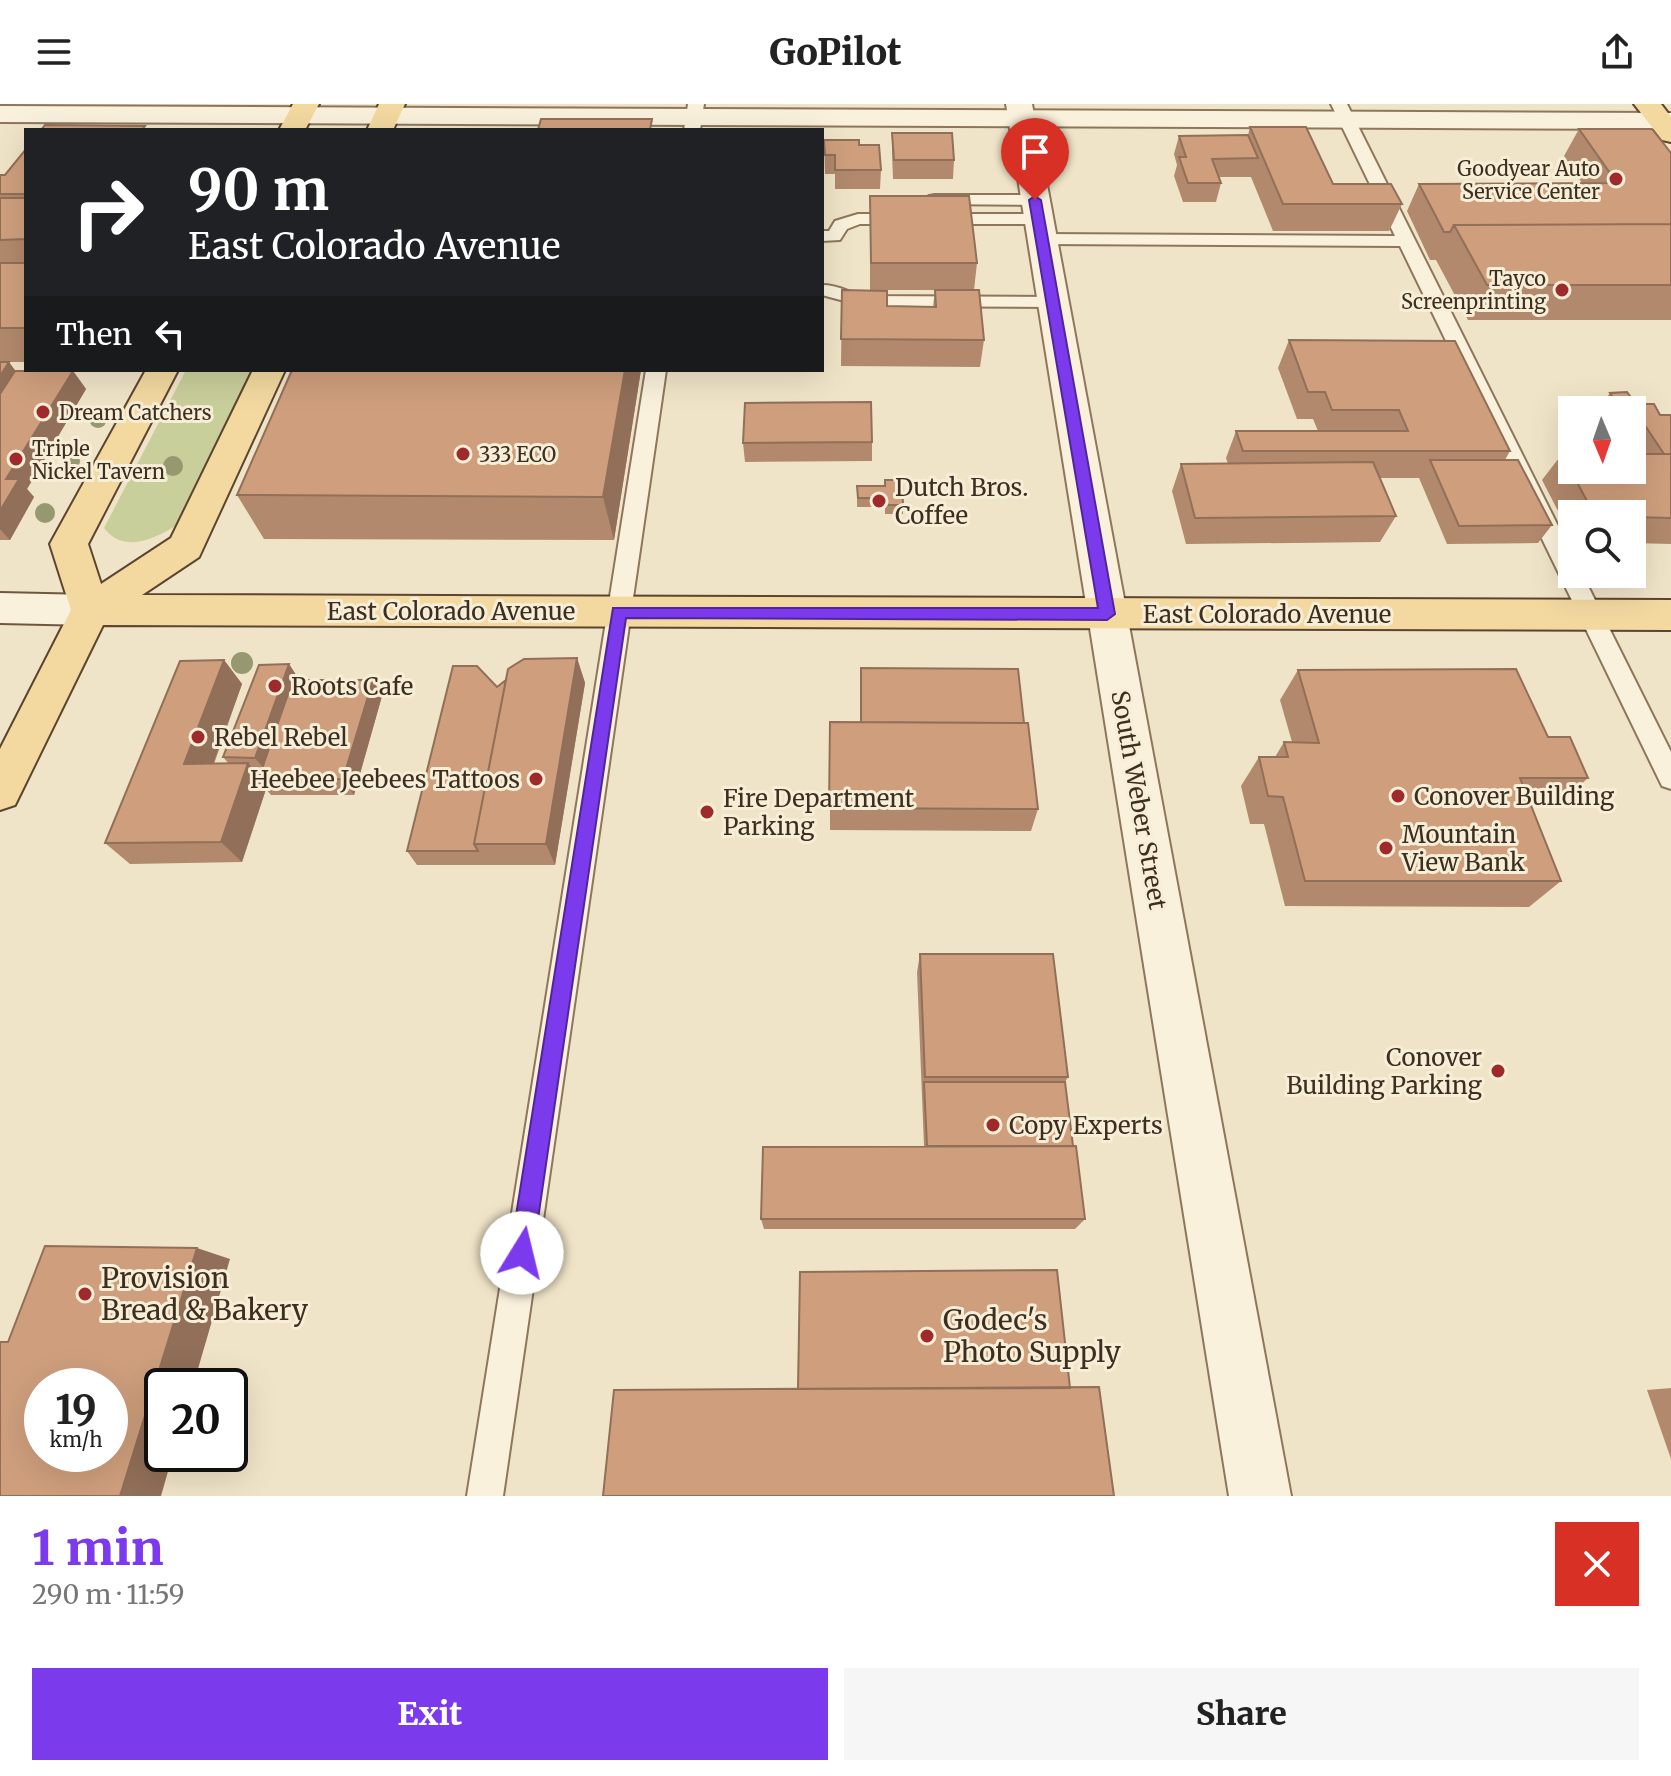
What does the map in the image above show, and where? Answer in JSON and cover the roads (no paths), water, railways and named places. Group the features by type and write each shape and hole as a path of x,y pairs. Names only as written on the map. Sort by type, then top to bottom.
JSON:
{"main road":[{"path":"91,610 69,544 161,372"},
{"path":"0,792 91,610 186,547 268,372"},
{"name":"East Colorado Avenue","path":"91,610 1671,615"}],"street":[{"path":"0,112 694,117 1020,110 1662,120"},
{"name":"South Weber Street","path":"1020,110 1260,1496"},
{"name":"East Colorado Avenue","path":"0,608 91,610"}],"lane":[{"path":"0,112 5,104"},
{"path":"1344,113 1590,615 1660,732 1671,778"},
{"path":"914,200 1039,219"},
{"path":"828,236 841,225 858,219 1039,219 1405,241"},
{"path":"829,290 863,301 1053,302"},
{"path":"485,1496 656,372"}],"place":[{"name":"Goodyear Auto Service Center","path":"1616,179"},
{"name":"Tayco Screenprinting","path":"1562,290"},
{"name":"Dream Catchers","path":"43,412"},
{"name":"333 ECO","path":"463,454"},
{"name":"Triple Nickel Tavern","path":"16,459"},
{"name":"Dutch Bros. Coffee","path":"879,501"},
{"name":"Roots Cafe","path":"275,686"},
{"name":"Rebel Rebel","path":"198,737"},
{"name":"Heebee Jeebees Tattoos","path":"536,779"},
{"name":"Conover Building","path":"1398,796"},
{"name":"Fire Department Parking","path":"707,812"},
{"name":"Mountain View Bank","path":"1386,848"},
{"name":"Conover Building Parking","path":"1498,1071"},
{"name":"Copy Experts","path":"993,1125"},
{"name":"Provision Bread & Bakery","path":"85,1294"},
{"name":"Godec's Photo Supply","path":"927,1336"}]}
